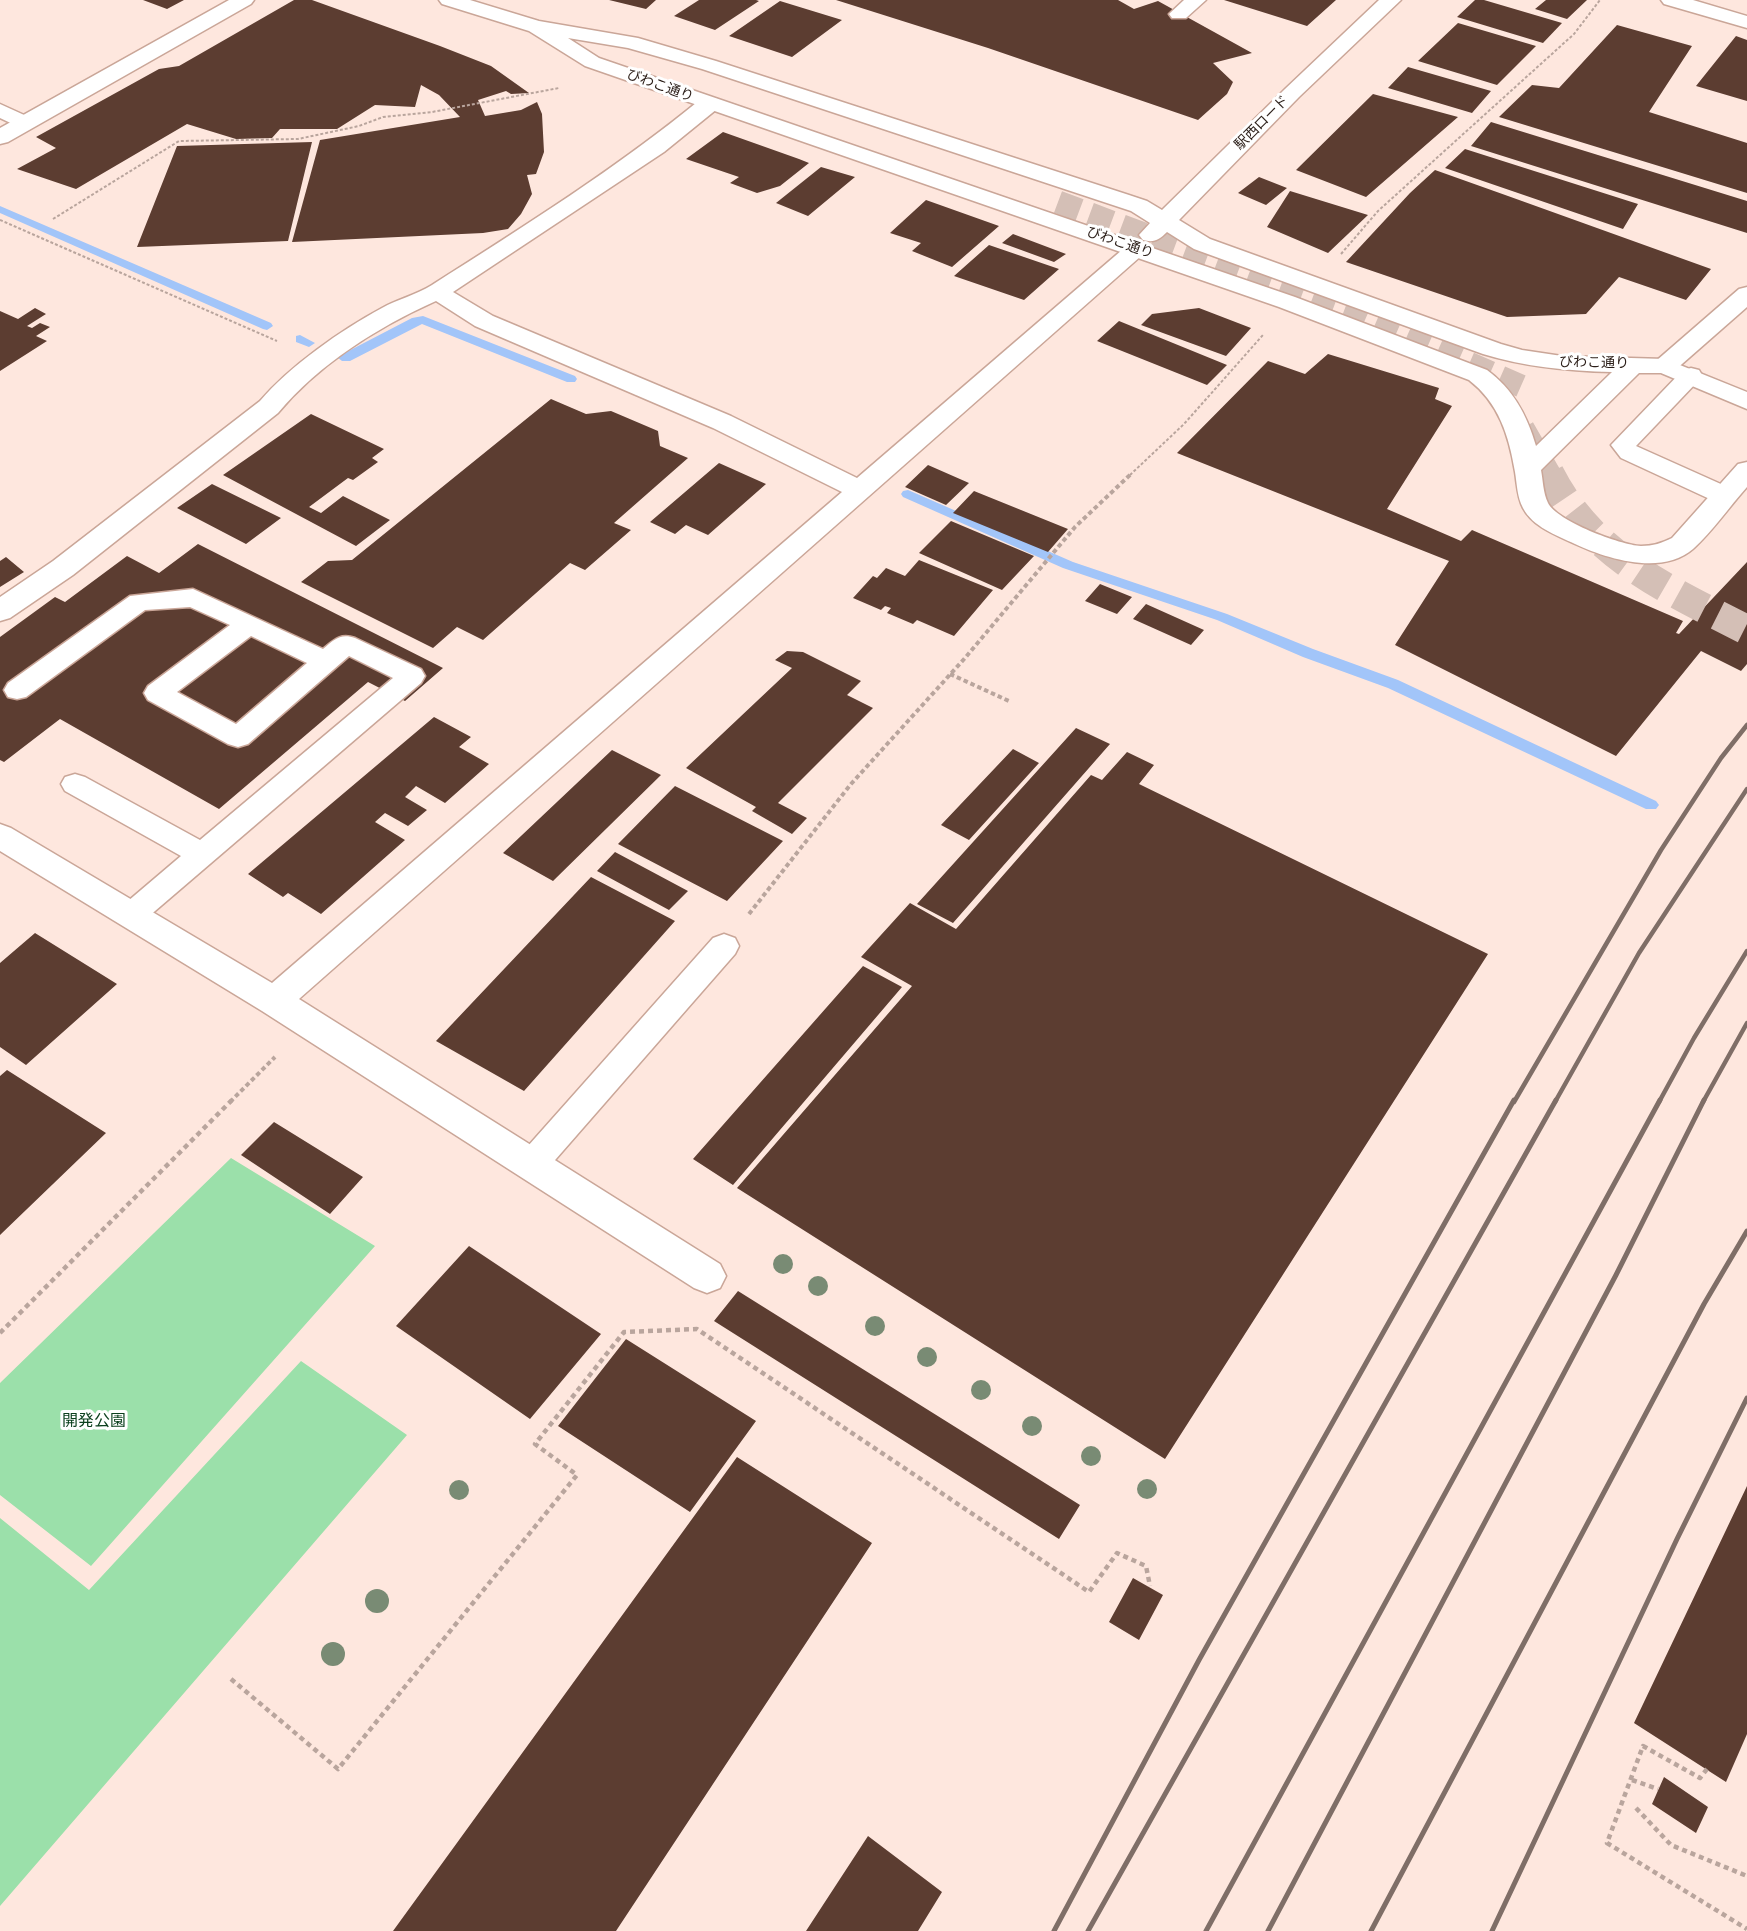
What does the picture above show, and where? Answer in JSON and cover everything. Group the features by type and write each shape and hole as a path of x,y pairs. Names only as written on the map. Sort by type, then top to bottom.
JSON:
{"street":[{"path":"0,136 244,0"},
{"name":"びわこ通り","path":"449,0 536,27 632,42 710,65 1139,206 1202,244 1492,349 1519,357 1562,363 1665,366 1691,375 1747,401"},
{"path":"1179,14 1196,0"},
{"name":"駅西ロード","path":"274,1001 1137,249 1292,93 1391,0"},
{"path":"1671,0 1747,22"},
{"path":"536,27 1058,202"},
{"name":"びわこ通り","path":"536,27 592,62 1137,249 1287,302 1478,375 1501,394 1512,412 1528,468 1532,499 1544,517 1594,543 1635,555 1668,552 1682,544 1747,470"},
{"path":"0,611 63,568 269,407 287,386 320,360 390,313 437,292 656,147 709,104"},
{"path":"437,292 484,321 722,422 860,490"},
{"path":"1665,366 1747,294"},
{"path":"1528,468 1634,364"},
{"path":"0,836 274,1001 706,1276"}],"lane":[{"path":"0,110 26,123"},
{"path":"1691,375 1623,445 1629,453 1723,495"},
{"path":"17,690 139,602 193,598 326,662"},
{"path":"131,915 412,676 346,644 238,737 157,693 249,624"},
{"path":"75,784 202,855"},
{"path":"531,1165 724,946"}],"path":[{"path":"1334,262 1378,211 1574,34 1600,0"},
{"path":"53,219 179,141 298,139 359,126 383,117 432,112 559,88"},
{"path":"0,220 320,360"},
{"path":"724,946 851,784 950,674 1075,527 1184,424 1264,333"},
{"path":"950,674 1011,702"},
{"path":"0,1333 308,1024"},
{"path":"231,1679 338,1769 577,1475 534,1444 624,1332 697,1329 1089,1592 1117,1553 1146,1566 1150,1587"},
{"path":"1707,1769 1700,1778 1643,1746 1607,1843 1747,1929"},
{"path":"1632,1780 1658,1789"},
{"path":"1636,1808 1671,1845 1747,1875"}],"green space":[{"name":"開発公園","path":"231,1158 375,1246 91,1566 0,1495 0,1383"},
{"path":"301,1361 407,1435 0,1906 0,1518 89,1590"}],"building":[{"path":"143,0 184,0 167,9"},
{"path":"294,0 312,0 491,66 529,93 511,94 506,91 478,100 485,116 521,110 537,102 542,114 544,152 536,174 527,175 532,194 521,214 508,229 483,233 292,242 320,140 460,117 439,95 421,85 415,107 375,105 337,129 280,129 272,138 236,139 187,124 76,189 17,169 56,148 36,137 159,69 179,66"},
{"path":"609,0 656,0 646,9"},
{"path":"699,0 759,1 715,30 674,16"},
{"path":"836,0 1118,0 1134,9 1158,1 1252,53 1213,63 1233,82 1227,94 1198,120 988,48"},
{"path":"1224,0 1336,0 1307,26"},
{"path":"1475,0 1484,0 1562,23 1543,43 1457,17"},
{"path":"1546,0 1587,0 1567,19 1535,9"},
{"path":"780,1 842,20 792,57 729,36"},
{"path":"1458,23 1536,46 1497,85 1418,61"},
{"path":"1617,25 1692,46 1649,112 1747,143 1747,193 1499,117 1532,85 1559,88"},
{"path":"1736,36 1747,40 1747,101 1696,86"},
{"path":"1408,67 1491,91 1472,113 1388,88"},
{"path":"1373,94 1458,117 1366,197 1296,170"},
{"path":"1491,122 1747,201 1747,233 1471,146"},
{"path":"723,132 809,163 780,186 757,193 730,183 739,177 686,159"},
{"path":"312,142 288,241 137,247 177,146"},
{"path":"1465,149 1638,204 1623,229 1445,168"},
{"path":"821,167 855,177 808,216 776,203"},
{"path":"1435,170 1711,269 1686,300 1619,277 1586,314 1507,317 1346,262 1410,193"},
{"path":"1259,177 1287,188 1266,205 1238,193"},
{"path":"1290,191 1368,215 1328,253 1267,227"},
{"path":"926,200 999,226 952,267 912,251 921,243 890,233"},
{"path":"1013,234 1066,254 1054,262 1002,243"},
{"path":"989,245 1059,269 1024,300 954,276"},
{"path":"35,308 46,314 27,326 32,328 40,323 50,327 36,336 47,341 0,371 0,311 18,319"},
{"path":"1199,308 1251,328 1226,356 1141,325 1152,314"},
{"path":"1119,321 1227,365 1207,385 1097,341"},
{"path":"1328,354 1439,388 1435,399 1452,406 1387,509 1461,541 1472,530 1683,621 1676,633 1679,634 1747,562 1747,664 1741,671 1701,651 1616,756 1395,645 1449,561 1177,453 1268,361 1305,374"},
{"path":"551,399 586,414 611,411 658,431 660,446 688,458 614,523 631,530 585,570 570,563 483,640 457,627 433,648 301,582 328,561 352,560"},
{"path":"311,414 384,449 372,458 378,462 353,480 348,478 309,507 321,513 343,496 390,520 356,546 223,475"},
{"path":"719,463 766,484 708,535 686,525 675,534 650,522"},
{"path":"928,465 969,483 946,505 905,487"},
{"path":"212,484 281,518 246,544 177,508"},
{"path":"974,491 1068,529 1048,552 953,513"},
{"path":"951,521 1034,556 1002,590 919,553"},
{"path":"198,544 443,668 405,701 368,682 219,809 60,719 4,762 0,760 0,637 55,597 65,602 127,556 159,573"},
{"path":"6,557 24,572 0,587 0,561"},
{"path":"919,560 993,590 954,636 917,620 913,624 887,613 891,608 885,606 881,610 853,598 873,576 877,578 886,568 905,576"},
{"path":"1100,584 1132,597 1117,614 1085,601"},
{"path":"1146,604 1204,630 1191,645 1133,619"},
{"path":"787,651 803,652 861,681 847,695 873,708 778,803 807,818 792,834 752,811 756,807 686,768 792,668 775,660"},
{"path":"434,717 471,737 459,747 489,764 445,803 416,786 405,797 427,810 408,826 385,813 375,822 405,840 321,914 288,893 283,897 248,874"},
{"path":"1076,728 1110,744 953,923 917,904"},
{"path":"1013,749 1039,763 969,840 941,825"},
{"path":"612,750 661,775 553,881 503,853"},
{"path":"1127,752 1154,765 1139,784 1488,954 1165,1459 737,1188 912,986 861,957 910,903 956,929 1091,775 1102,780"},
{"path":"675,786 783,841 727,901 618,844"},
{"path":"615,852 688,891 669,910 597,871"},
{"path":"591,877 675,921 524,1091 436,1041"},
{"path":"35,933 117,984 26,1065 0,1047 0,963"},
{"path":"863,966 902,987 733,1185 693,1159"},
{"path":"7,1070 106,1133 0,1235 0,1076"},
{"path":"274,1122 363,1177 330,1214 241,1155"},
{"path":"469,1246 601,1334 530,1419 396,1326"},
{"path":"738,1291 1080,1505 1059,1539 714,1321"},
{"path":"626,1339 756,1421 690,1512 558,1426"},
{"path":"737,1457 872,1543 616,1931 393,1931"},
{"path":"1747,1486 1747,1734 1726,1782 1634,1723"},
{"path":"1133,1578 1163,1595 1139,1640 1109,1622"},
{"path":"1664,1777 1708,1807 1696,1833 1652,1804"},
{"path":"868,1836 942,1892 918,1931 806,1931"}],"waterway":[{"path":"0,209 267,326"},
{"path":"343,357 346,358 416,321 423,320 571,379"},
{"path":"300,339 309,343"},
{"path":"908,494 1068,565 1222,617 1308,653 1393,684 1651,805"}],"tunnel":[{"path":"1058,202 1350,311 1521,386"},
{"path":"1523,428 1550,475"},
{"path":"1549,473 1566,502 1609,549 1661,585 1747,630"}],"railway":[{"path":"1514,1102 1661,850 1721,758 1747,725"},
{"path":"1555,1102 1639,953 1747,789"},
{"path":"1659,1102 1694,1038 1747,951"},
{"path":"1703,1102 1747,1023"},
{"path":"1054,1931 1199,1660 1514,1100"},
{"path":"1088,1931 1556,1100"},
{"path":"1206,1931 1660,1100"},
{"path":"1268,1931 1616,1275 1704,1100"},
{"path":"1371,1931 1704,1304 1747,1231"},
{"path":"1492,1931 1677,1539 1747,1398"}]}
